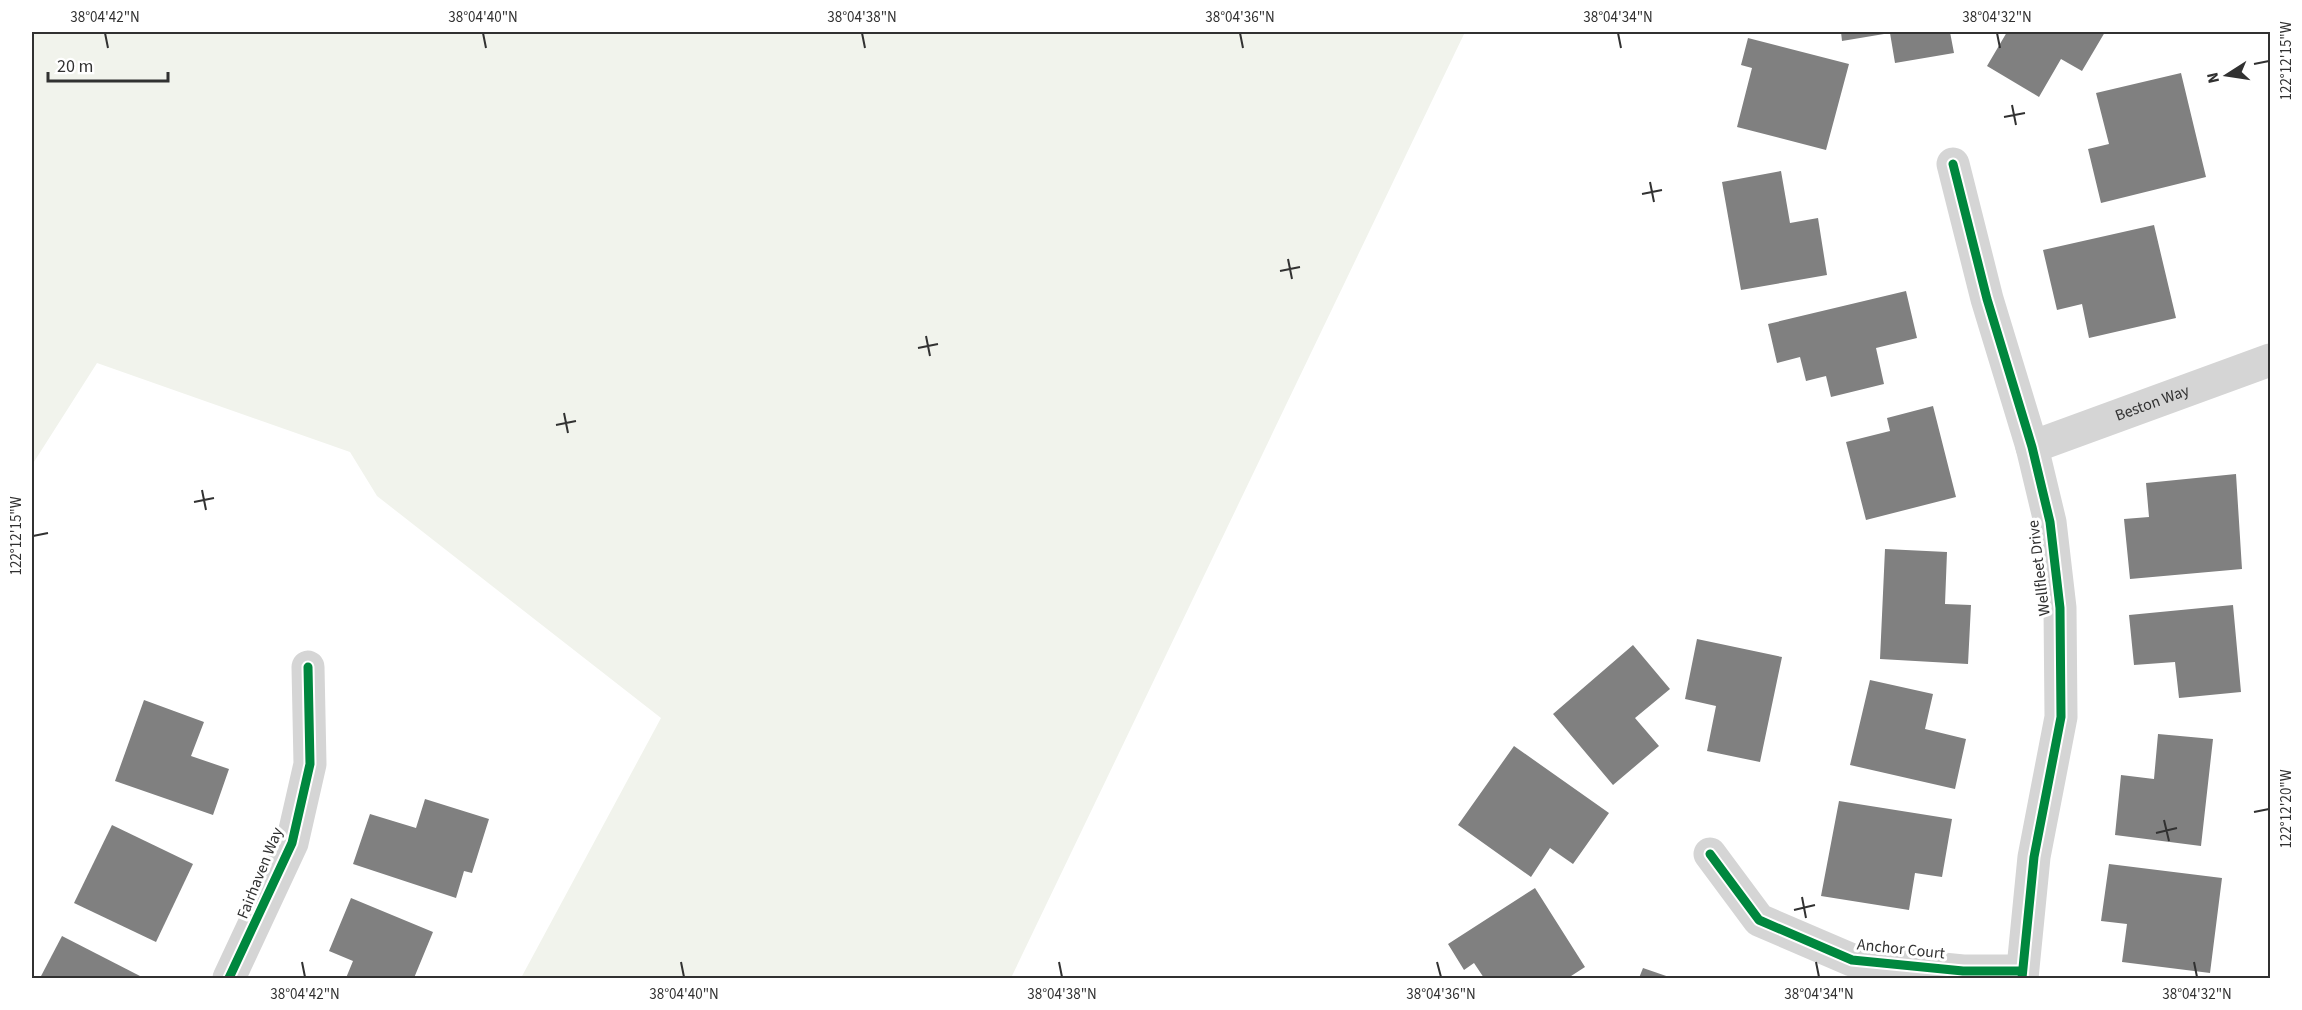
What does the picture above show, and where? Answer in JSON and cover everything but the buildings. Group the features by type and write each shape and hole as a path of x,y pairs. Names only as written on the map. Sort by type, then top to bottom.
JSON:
{"street":[{"name":"Wellfleet Drive","path":"1953,164 1987,299 2032,447 2050,522 2060,608 2061,717 2034,857 2022,975"},
{"name":"Beston Way","path":"2032,447 2271,360"},
{"name":"Fairhaven Way","path":"229,978 292,843 310,764 308,667"},
{"name":"Anchor Court","path":"1710,854 1759,920 1852,960 2022,975"}],"shaded area":[{"path":"32,32 1465,32 1011,978 521,978 661,718 377,496 350,452 97,363 32,465"}],"cycle path":[{"path":"1953,164 1987,299 2032,447 2050,522 2060,608 2061,717 2034,857 2022,978"},
{"path":"229,978 292,843 310,764 308,667"},
{"path":"1710,854 1759,920 1852,960 1963,971 2021,971"}]}
